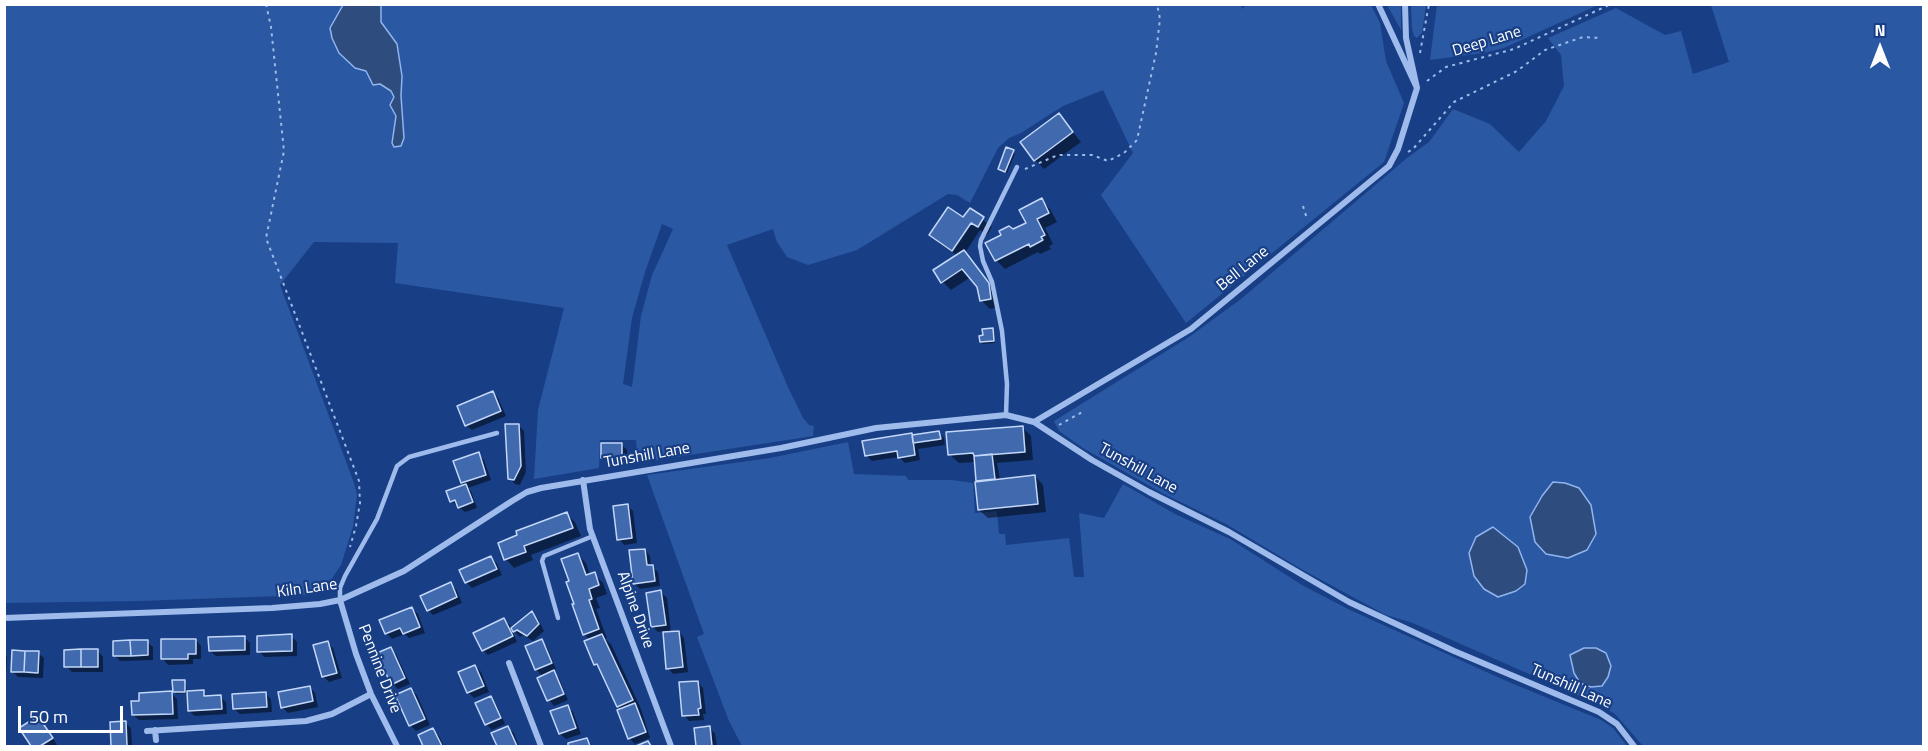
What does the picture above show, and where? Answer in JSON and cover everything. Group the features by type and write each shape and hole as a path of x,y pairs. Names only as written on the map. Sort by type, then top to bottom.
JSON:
{"street":[{"path":"1378,4 1417,88"},
{"path":"1405,4 1406,38 1417,88"},
{"name":"Bell Lane","path":"1035,422 1191,329 1389,166 1417,88"},
{"name":"Tunshill Lane","path":"583,480 781,447 876,428 1006,415 1035,422 1092,460 1149,492 1229,532 1349,602 1454,651 1599,712 1617,724 1634,747"},
{"name":"Alpine Drive","path":"583,480 593,536 671,747"},
{"name":"Kiln Lane","path":"4,618 272,608 340,600 404,571 527,492 583,480"},
{"name":"Pennine Drive","path":"340,600 371,694 397,747"},
{"path":"509,663 541,747"},
{"path":"156,740 151,731 306,721 332,714 371,694"}],"lane":[{"path":"1006,415 1002,331 992,282 983,261 980,246 1017,167"},
{"path":"340,600 340,588 345,576 376,519 397,466 409,457 497,433"},
{"path":"558,618 542,561 544,556 593,536"}],"path":[{"path":"266,4 271,27 284,151 266,238 359,481 360,502 356,526 347,555"},
{"path":"1014,174 1058,155 1092,155 1108,161 1124,153 1137,140 1156,53 1160,19 1157,4"},
{"path":"1420,59 1429,4"},
{"name":"Deep Lane","path":"1417,88 1446,67 1514,50 1611,4"},
{"path":"1394,157 1413,149 1454,102 1517,71 1545,50 1583,37 1602,38"},
{"path":"1303,206 1308,225 1312,230"},
{"path":"1049,432 1084,411"}],"shaded area":[{"path":"1240,4 1242,9 1247,4 1371,5 1380,23 1386,61 1404,103 1384,162 1186,323 1101,195 1133,153 1103,90 1063,106 1021,133 1009,138 998,148 970,203 957,195 948,194 857,250 808,265 787,257 777,242 773,229 727,245 788,387 803,418 809,425 814,426 813,436 638,463 636,440 600,440 599,468 534,479 538,410 564,308 395,283 398,243 314,242 280,285 357,495 353,527 341,565 327,586 309,595 5,603 4,5 343,5 330,28 355,68 366,71 373,85 380,84 391,91 394,97 390,105 396,116 392,143 404,138 402,76 397,44 381,22 381,5","holes":["662,224 673,229 652,275 641,316 632,387 623,384 632,318"]},
{"path":"1437,4 1598,5 1504,48 1430,60"},
{"path":"343,5 381,5 381,22 397,44 402,76 404,138 401,146 394,147 392,143 396,116 390,105 394,97 391,91 380,84 373,85 366,71 355,68 339,53 332,38 330,28"},
{"path":"1387,5 1401,5 1401,30"},
{"path":"1411,5 1426,5 1422,33 1417,38 1412,29"},
{"path":"1711,5 1923,5 1923,746 1643,746 1615,714 1602,706 1413,623 1386,615 1303,570 1226,524 1162,493 1083,448 1059,431 1054,421 1189,337 1241,299 1407,158 1429,142 1453,109 1490,124 1519,152 1546,121 1564,86 1561,55 1548,38 1616,8 1665,35 1681,31 1693,74 1729,62"},
{"path":"848,442 854,474 906,476 908,480 952,480 973,483 975,513 997,511 999,534 1005,534 1006,545 1069,538 1074,577 1084,577 1079,513 1104,518 1123,484 1175,514 1230,539 1302,585 1348,609 1504,680 1601,720 1613,728 1627,746 742,746 729,721 697,637 704,634 647,475 770,458"},
{"path":"1553,482 1579,488 1591,505 1596,534 1587,550 1568,558 1546,554 1535,542 1530,517"},
{"path":"1493,527 1518,547 1527,570 1525,584 1516,591 1498,597 1484,589 1474,576 1469,553 1476,537"},
{"path":"1584,648 1596,648 1606,653 1611,666 1602,686 1591,687 1580,683 1574,673 1570,655"}],"building":[{"path":"1059,113 1073,132 1034,161 1020,142"},
{"path":"1006,147 1014,150 1005,172 998,169"},
{"path":"1042,198 1049,213 1037,219 1045,235 1041,237 1043,240 1030,247 1029,244 995,261 985,243 1001,235 999,231 1009,226 1013,229 1026,223 1019,210"},
{"path":"948,207 963,217 970,208 984,217 978,227 971,223 952,251 929,235"},
{"path":"964,250 989,283 991,299 980,301 977,287 962,269 941,283 933,270"},
{"path":"993,328 994,341 980,342 979,336 983,335 982,329"},
{"path":"493,391 501,411 465,426 457,406"},
{"path":"505,424 519,424 521,466 514,480 508,479"},
{"path":"1023,426 1025,452 974,456 973,453 948,455 946,432"},
{"path":"939,431 941,439 913,443 912,435"},
{"path":"912,433 915,455 898,458 897,451 865,456 862,441"},
{"path":"601,443 622,443 622,458 601,458"},
{"path":"479,452 486,475 461,483 453,461"},
{"path":"992,454 995,479 976,481 974,456"},
{"path":"1035,475 1038,504 978,510 975,482"},
{"path":"466,484 473,502 458,508 455,500 450,502 446,491"},
{"path":"628,504 632,538 617,540 613,506"},
{"path":"567,512 573,528 524,546 526,552 504,560 498,543 517,535 516,531"},
{"path":"645,549 647,565 653,565 655,581 633,584 629,550"},
{"path":"578,553 586,575 595,572 599,585 589,589 592,599 589,600 599,629 583,635 572,604 574,604 566,582 569,581 561,559"},
{"path":"491,556 497,569 465,583 459,570"},
{"path":"451,582 457,597 427,611 420,596"},
{"path":"661,590 666,625 651,627 646,593"},
{"path":"412,607 420,627 403,634 400,628 385,634 379,620"},
{"path":"532,611 539,624 527,636 517,630 513,632 511,628"},
{"path":"504,618 513,636 482,651 473,633"},
{"path":"679,631 683,667 666,669 663,632"},
{"path":"292,634 292,651 257,652 257,636"},
{"path":"602,634 633,700 617,707 584,641"},
{"path":"245,636 245,650 209,651 208,637"},
{"path":"161,639 196,639 196,654 188,654 188,659 161,659"},
{"path":"542,639 552,663 535,670 525,646"},
{"path":"130,640 148,640 148,655 131,656"},
{"path":"130,640 131,656 113,656 113,641"},
{"path":"328,641 337,673 322,677 313,645"},
{"path":"391,647 405,678 391,685 377,653"},
{"path":"81,649 98,649 98,667 81,667"},
{"path":"81,649 81,667 64,667 64,650"},
{"path":"12,650 25,651 24,672 11,672"},
{"path":"25,651 39,651 38,673 24,672"},
{"path":"475,665 484,686 467,693 458,672"},
{"path":"554,670 564,694 547,701 537,678"},
{"path":"172,680 185,680 185,692 173,692"},
{"path":"698,681 701,708 698,709 699,715 682,716 679,682"},
{"path":"310,686 313,701 281,708 278,692"},
{"path":"411,688 425,719 409,726 395,695"},
{"path":"204,690 204,696 221,695 222,709 188,711 187,691"},
{"path":"172,691 173,714 132,715 131,701 139,701 139,693"},
{"path":"266,692 267,707 233,709 232,694"},
{"path":"491,696 501,718 485,725 475,703"},
{"path":"635,703 646,732 628,739 617,710"},
{"path":"568,705 576,728 559,734 550,711"},
{"path":"38,716 53,738 40,746 31,746 19,728"},
{"path":"126,721 127,746 111,746 110,722"},
{"path":"508,726 517,746 497,746 491,733"},
{"path":"710,726 712,746 696,746 694,728"},
{"path":"433,728 442,746 423,746 418,735"},
{"path":"587,738 590,746 568,746 568,743"},
{"path":"648,741 651,746 636,746"}]}
